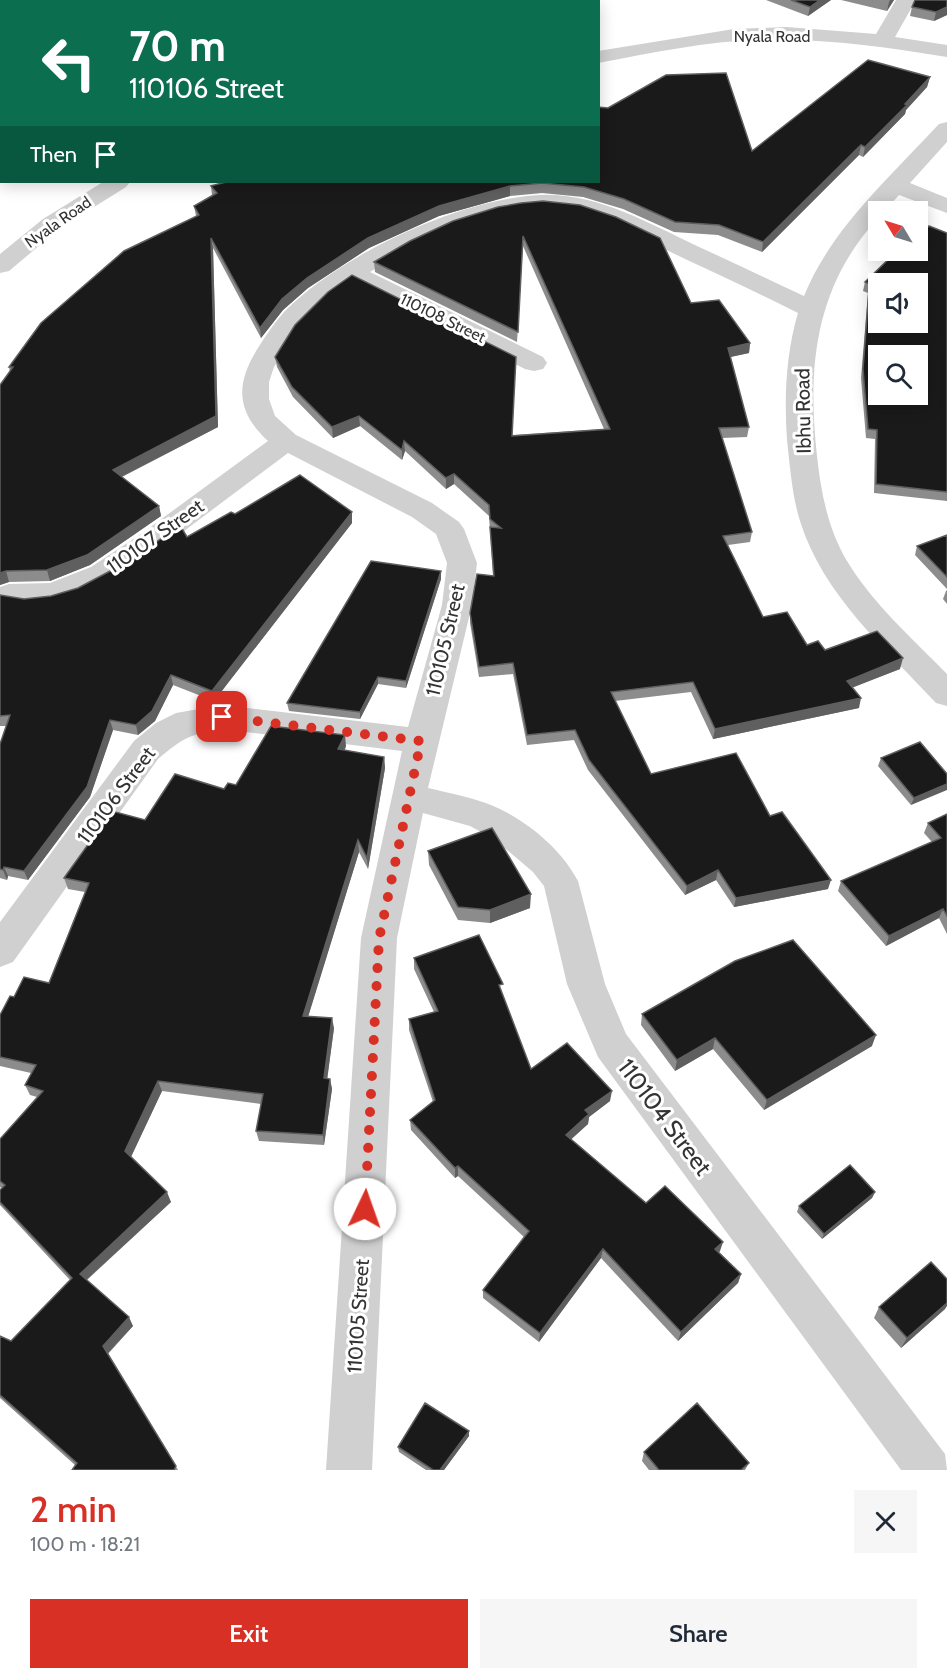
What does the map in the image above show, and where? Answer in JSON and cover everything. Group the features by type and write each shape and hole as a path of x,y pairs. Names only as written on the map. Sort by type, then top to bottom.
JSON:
{"street":[{"path":"882,41 906,0"},
{"name":"Nyala Road","path":"600,57 734,35 798,34 882,41 947,51"},
{"name":"Ibhu Road","path":"947,129 869,213 845,243 826,273 811,309 798,381 799,420 807,496 816,528 835,566 861,602 947,694"},
{"name":"Nyala Road","path":"0,266 51,224 116,183"},
{"path":"896,186 947,206"},
{"name":"110105 Street","path":"349,1470 379,939 408,796 457,605 462,563 449,529 422,510 286,441 261,416 254,385 258,368 279,335 296,315 352,273 399,245 454,221 523,203 543,202 584,206 612,215 811,309"},
{"name":"110108 Street","path":"352,273 534,363"},
{"name":"110107 Street","path":"9,595 50,594 102,574 151,541 286,441"},
{"name":"110106 Street","path":"0,951 146,750 168,732 188,722 222,717 421,741"},
{"name":"110104 Street","path":"408,796 478,815 506,829 545,862 560,881 586,984 612,1045 929,1470"}],"building":[{"path":"791,0 820,0 810,7"},
{"path":"915,0 947,0 947,7 936,12 912,7"},
{"path":"868,60 930,77 905,104 907,105 865,147 861,145 763,242 719,225 675,222 624,199 584,187 542,183 600,183 600,107 608,108 666,75 726,73 752,151"},
{"path":"222,183 542,183 510,186 439,206 368,238 307,278 282,299 260,328 211,238 216,416 113,470 159,506 87,555 47,570 0,573 0,385 13,367 9,367 41,323 124,251 199,215 194,206 217,193 211,186"},
{"path":"543,201 580,205 616,217 660,238 691,303 719,300 750,343 728,348 749,427 719,428 752,532 723,536 763,617 787,612 807,645 818,641 825,650 877,631 903,658 847,681 861,698 715,729 693,682 611,692 651,774 736,753 770,816 782,812 831,880 736,898 718,870 687,886 589,760 575,730 527,735 513,663 479,667 470,613 477,574 494,576 490,527 501,528 490,519 489,505 454,474 446,478 404,441 402,450 359,416 332,427 292,387 275,357 295,325 328,292 352,275 516,357 512,436 610,429 523,236 518,332 374,262 410,241 453,221 498,207"},
{"path":"928,227 947,233 947,492 876,484 877,430 868,429 863,369 868,302 868,333 928,333 928,273 874,273 887,261 928,261"},
{"path":"300,475 352,512 212,691 171,675 152,711 136,725 110,720 87,787 24,871 4,867 3,870 0,869 0,744 10,715 0,716 0,595 24,599 51,596 78,588 131,560 180,525 187,537 231,512 235,514"},
{"path":"947,535 947,577 917,546"},
{"path":"371,561 441,571 406,681 378,677 360,712 287,703"},
{"path":"271,726 345,735 338,749 384,757 367,858 358,840 303,1016 332,1018 324,1078 330,1079 323,1135 256,1131 263,1094 158,1081 125,1151 167,1192 80,1274 129,1317 103,1346 176,1466 174,1470 72,1470 77,1463 0,1395 0,1336 11,1341 72,1278 0,1202 0,1190 5,1185 0,1181 0,1139 43,1091 25,1085 36,1065 0,1057 0,1015 10,996 14,997 24,977 49,983 89,883 64,878 112,811 145,820 175,774 224,789 228,783 236,785"},
{"path":"920,742 947,774 947,784 914,798 881,758"},
{"path":"947,814 947,916 943,909 889,936 841,881 941,838 928,823"},
{"path":"492,828 531,894 490,910 458,907 428,851"},
{"path":"479,935 503,984 499,985 531,1069 567,1043 612,1091 585,1110 589,1114 566,1135 646,1203 665,1186 723,1242 715,1249 741,1274 681,1332 603,1249 540,1333 483,1290 529,1231 458,1166 455,1168 410,1120 435,1100 409,1019 438,1011 414,958"},
{"path":"793,940 876,1035 767,1100 715,1038 677,1060 642,1014 735,961"},
{"path":"850,1165 875,1192 824,1234 799,1206"},
{"path":"931,1262 947,1279 947,1303 907,1338 879,1307"},
{"path":"425,1403 469,1431 440,1470 433,1470 398,1447"},
{"path":"697,1403 749,1463 741,1470 659,1470 644,1452"}],"route":[{"path":"222,717 421,741 379,939 365,1209"}]}
